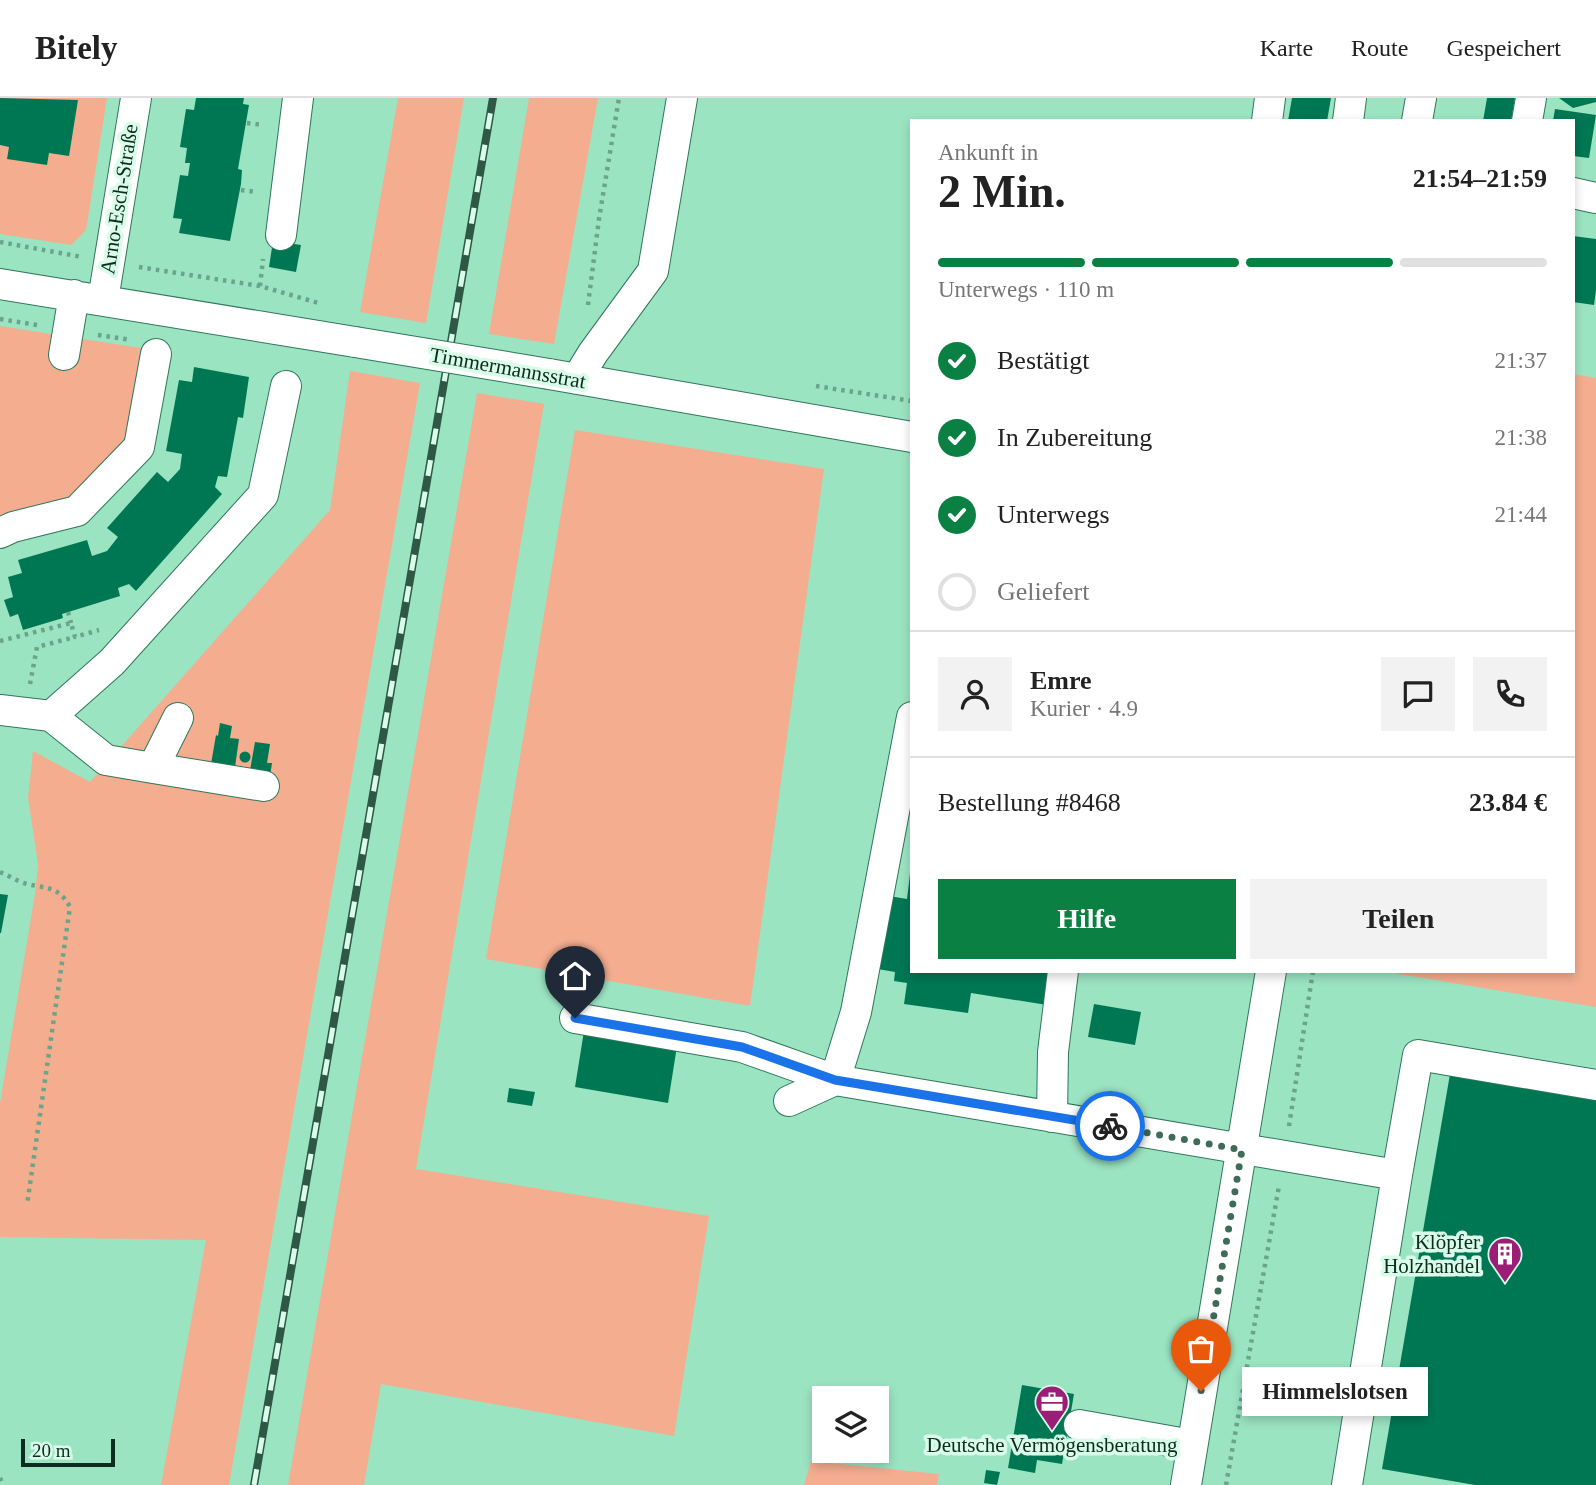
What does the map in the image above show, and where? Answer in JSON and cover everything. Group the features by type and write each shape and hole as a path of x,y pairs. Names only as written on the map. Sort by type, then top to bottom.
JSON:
{"street":[{"name":"Arno-Esch-Straße","path":"103,300 136,98"},
{"path":"281,235 298,98"},
{"path":"563,377 593,353 653,271 682,98"},
{"path":"1267,119 1270,98"},
{"path":"1348,119 1351,98"},
{"path":"1417,119 1421,98"},
{"path":"1527,119 1531,98"},
{"path":"1575,193 1596,198"},
{"name":"Timmermannsstrat","path":"0,284 910,437"},
{"path":"65,355 74,295"},
{"path":"0,533 13,527 77,511 139,447 156,354"},
{"path":"264,786 106,760 25,713 112,662 262,495 286,386"},
{"path":"153,768 178,718"},
{"path":"789,1101 835,1080 856,1012 910,728"},
{"path":"1052,1117 1053,1052 1063,973"},
{"path":"1186,1485 1271,973"},
{"path":"575,1018 742,1047 835,1080 1397,1175"},
{"path":"1346,1485 1418,1055 1596,1085"},
{"path":"1079,1425 1192,1445"}],"path":[{"path":"587,313 619,98"},
{"path":"0,242 260,286 325,305"},
{"path":"68,612 71,623"},
{"path":"25,713 37,648 75,637"},
{"path":"0,872 23,882 48,887 64,895 70,907 27,1205"},
{"path":"1226,1485 1284,1157 1313,973"},
{"path":"0,1478 3,1485"}],"shaded area":[{"path":"0,98 107,98 86,230 71,245 0,234"},
{"path":"398,98 464,98 426,323 360,312"},
{"path":"529,98 598,98 554,344 489,334"},
{"path":"0,326 147,349 130,440 76,498 0,523"},
{"path":"350,371 420,383 229,1485 161,1485 206,1240 0,1237 0,1103 38,864 28,798 33,751 90,782 330,510"},
{"path":"1575,374 1596,378 1596,1007 1393,973 1575,973"},
{"path":"477,393 544,404 416,1169 709,1216 674,1436 381,1384 364,1485 288,1485"},
{"path":"575,430 824,469 750,1006 486,959"},
{"path":"811,1461 939,1474 937,1485 804,1485"}],"building":[{"path":"0,98 78,100 69,156 49,153 47,165 7,159 9,147 0,145"},
{"path":"196,98 244,98 243,104 249,105 238,169 242,170 241,184 230,241 179,233 182,219 173,218 180,175 188,176 190,163 185,163 187,148 180,147 186,109 194,110"},
{"path":"1292,98 1331,98 1327,119 1288,119"},
{"path":"1487,98 1515,98 1511,119 1483,119"},
{"path":"1559,98 1596,98 1596,102 1573,108"},
{"path":"1555,109 1596,115 1589,158 1575,156 1575,119 1553,119"},
{"path":"1575,236 1596,239 1594,305 1575,302"},
{"path":"273,241 301,245 296,272 269,267"},
{"path":"194,367 249,377 243,418 238,417 227,477 218,476 215,487 222,494 136,591 129,584 118,588 120,596 62,614 63,618 23,630 18,614 10,617 4,600 13,597 8,577 22,573 18,560 87,540 92,556 107,551 118,537 107,528 157,472 168,482 180,469 182,454 166,451 179,380 192,382"},
{"path":"220,723 232,726 230,738 239,739 234,774 210,770"},
{"path":"255,742 270,744 267,763 272,763 270,776 249,776"},
{"path":"245,751 251,757 245,763 239,757"},
{"path":"910,874 910,973 1052,973 1047,1005 971,993 968,1013 904,1004 907,983 894,981 895,972 872,968 883,895 907,899"},
{"path":"0,894 8,895 1,933 0,933"},
{"path":"1094,1004 1141,1012 1135,1045 1088,1037"},
{"path":"584,1031 677,1046 668,1103 575,1087"},
{"name":"Klöpfer Holzhandel","path":"1450,1074 1596,1099 1596,1485 1475,1485 1382,1469"},
{"path":"509,1088 535,1092 532,1106 507,1102"},
{"path":"1022,1385 1074,1394 1062,1464 1037,1460 1035,1473 1008,1468"},
{"path":"986,1470 1000,1472 997,1485 984,1483"}],"railway":[{"path":"254,1485 493,98"}],"way so far":[{"path":"1110,1126 1242,1150 1201,1391"}],"place":[{"name":"Klöpfer Holzhandel","path":"1505,1284"},
{"name":"Himmelslotsen","path":"1201,1391"},
{"name":"Deutsche Vermögensberatung","path":"1052,1432"}],"route":[{"path":"575,1018 742,1047 835,1080 1110,1126"}]}
